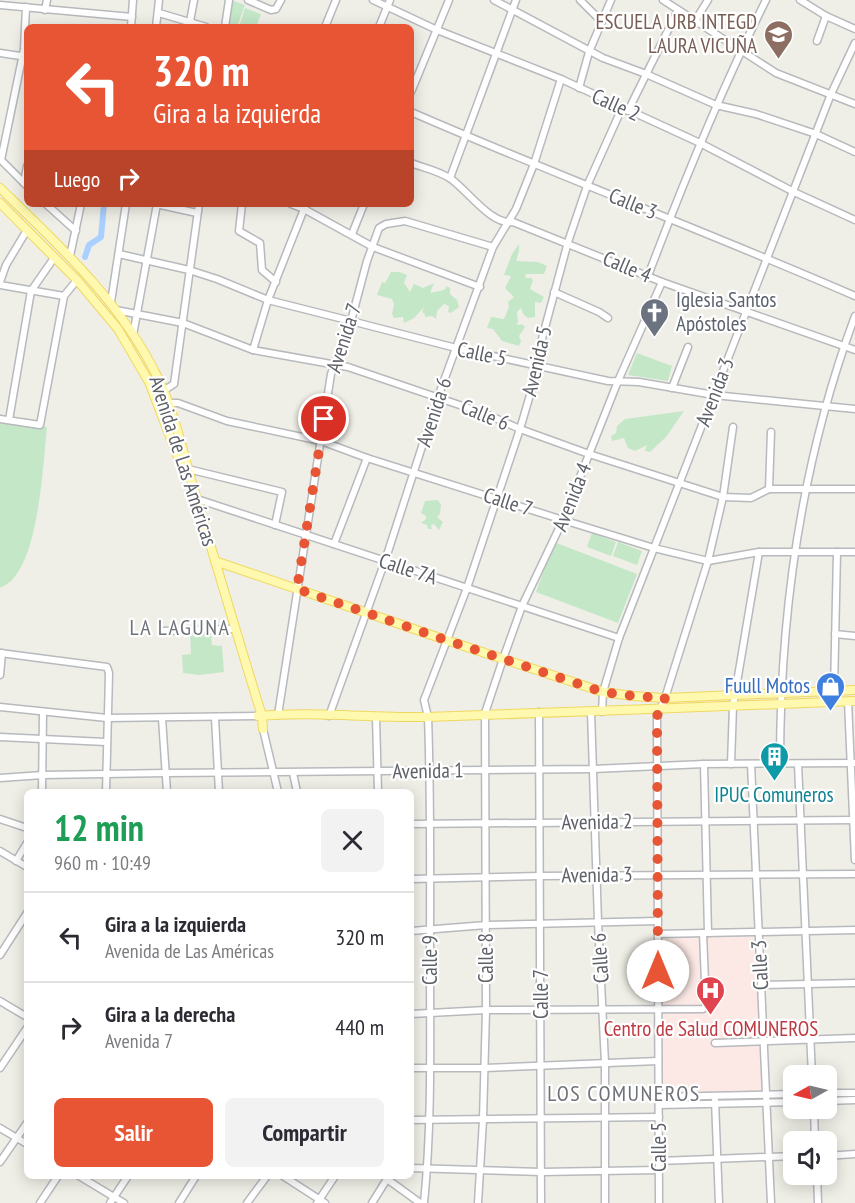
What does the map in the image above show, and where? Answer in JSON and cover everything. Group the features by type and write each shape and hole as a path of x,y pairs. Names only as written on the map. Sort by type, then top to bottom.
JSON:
{"main road":[{"name":"Avenida de Las Américas","path":"0,188 70,256 111,302 158,376 215,561 603,692 665,698 855,690"},
{"name":"Avenida de Las Américas","path":"1,207 75,278 118,329 149,382 183,470 263,729"},
{"path":"62,265 68,262 70,256"},
{"path":"75,278 74,269 80,267"},
{"path":"215,561 259,716 428,717 851,701"}],"street":[{"path":"45,10 47,0"},
{"path":"131,24 133,0"},
{"path":"157,24 159,0"},
{"path":"189,24 194,0"},
{"path":"225,24 229,0"},
{"path":"248,0 271,10 276,9 281,0"},
{"path":"326,24 336,0"},
{"name":"Calle 2","path":"373,0 388,3 437,30 561,79 700,143 794,192 855,220"},
{"path":"414,85 449,0"},
{"path":"494,0 589,52 716,105 756,114 816,134 855,152"},
{"path":"450,178 516,0"},
{"path":"580,0 602,22"},
{"path":"579,88 589,52 611,0"},
{"path":"663,0 776,73 855,104"},
{"path":"695,21 708,0"},
{"path":"648,276 716,105 766,0"},
{"path":"800,0 826,16 855,29"},
{"path":"380,24 388,3"},
{"path":"0,5 132,17"},
{"path":"26,7 26,24"},
{"name":"Avenida 5","path":"428,717 424,700 425,693 467,588 520,429 537,371 535,365 554,292 587,186 678,10"},
{"path":"159,13 186,24"},
{"path":"817,41 826,16"},
{"name":"Avenida 3","path":"602,712 603,692 619,638 766,257 794,192 831,94 855,43"},
{"path":"0,53 24,57 0,160 24,183"},
{"name":"Avenida 6","path":"329,716 414,474 438,397 494,247 509,223 534,164 561,79"},
{"name":"Calle 3","path":"414,113 587,186 766,257 855,296"},
{"name":"Calle 4","path":"414,164 450,178 487,211 509,223 513,222 568,243 662,282 855,350"},
{"path":"50,207 76,231"},
{"path":"70,256 80,207"},
{"path":"111,302 126,207"},
{"path":"133,335 156,207"},
{"path":"170,207 197,213"},
{"path":"163,392 174,384 198,207"},
{"path":"242,207 239,231 260,243 261,270 276,282"},
{"path":"253,350 268,300 305,207"},
{"path":"307,207 373,247 480,286"},
{"path":"352,234 363,207"},
{"name":"Avenida 7","path":"278,715 334,364 351,321 379,228 386,224 405,221 494,247"},
{"path":"27,230 6,265 0,284 64,296"},
{"name":"Calle 5","path":"119,254 189,270 268,300 456,348 608,381 639,382 714,395 855,409"},
{"path":"9,420 31,291 54,258"},
{"path":"0,419 40,424 64,296 75,278"},
{"name":"Avenida 4","path":"485,714 522,606 563,520 618,381 662,282"},
{"path":"554,292 608,318"},
{"name":"Calle 6","path":"116,310 183,323 253,350 334,364 438,397 589,454 723,497 751,498 769,489 855,489"},
{"path":"780,764 781,693 795,552 805,489 825,406 843,346 855,316"},
{"path":"672,388 688,347"},
{"name":"Calle 7","path":"167,403 178,403 227,421 321,441 414,474 654,548 708,561 759,552 855,552"},
{"name":"Calle 5","path":"659,1203 657,716 665,698 708,561 723,497 733,427"},
{"path":"769,489 771,432"},
{"path":"334,544 367,458"},
{"path":"188,469 282,492 275,525"},
{"name":"Calle 7A","path":"197,499 619,638"},
{"path":"731,764 733,706 759,552"},
{"path":"834,691 837,552"},
{"path":"163,630 232,629"},
{"path":"835,634 855,636"},
{"path":"0,675 1,653 107,667 106,789"},
{"path":"851,701 855,860"},
{"path":"0,707 107,718 259,716"},
{"path":"42,789 43,712"},
{"name":"Calle 7","path":"539,712 541,1203"},
{"name":"Calle 6","path":"591,712 605,1063 605,1203"},
{"name":"Calle 8","path":"478,1203 486,1010 485,714"},
{"path":"376,717 378,789"},
{"name":"Calle 9","path":"422,1203 427,1170 430,1067 431,824 428,717"},
{"path":"162,718 167,789"},
{"path":"215,718 219,789"},
{"path":"263,729 277,789"},
{"path":"0,737 106,742"},
{"name":"Avenida 1","path":"0,778 166,773 593,770 704,764 853,763"},
{"path":"414,1014 486,1010 703,1008 706,1006 707,874 704,764"},
{"name":"Calle 3","path":"751,764 771,1203"},
{"path":"798,764 811,1065"},
{"path":"293,772 296,789"},
{"path":"0,819 24,827"},
{"name":"Avenida 2","path":"414,824 854,820"},
{"path":"16,861 24,848"},
{"path":"0,851 24,865"},
{"name":"Avenida 3","path":"414,879 657,874 855,874"},
{"path":"0,955 24,918"},
{"path":"414,931 486,925 658,921"},
{"path":"658,934 855,930"},
{"path":"761,985 855,983"},
{"path":"0,1001 24,1015"},
{"path":"0,1068 24,1032"},
{"path":"716,1043 855,1038"},
{"path":"414,1068 484,1068 658,1061"},
{"path":"837,1093 855,1093"},
{"path":"659,1097 783,1094"},
{"path":"715,1096 719,1203"},
{"path":"837,1101 855,1100"},
{"path":"659,1105 783,1102"},
{"path":"414,1120 659,1117"},
{"path":"0,1128 24,1142"},
{"path":"0,1162 24,1128"},
{"path":"837,1155 855,1154"},
{"path":"659,1161 783,1156"},
{"path":"414,1168 541,1172 659,1170"},
{"path":"40,1203 56,1179"},
{"path":"83,1179 112,1200 124,1203"},
{"path":"112,1200 126,1179"},
{"path":"179,1203 194,1179"},
{"path":"247,1203 265,1179"},
{"path":"288,1179 320,1202 333,1179"},
{"path":"372,1203 386,1179"},
{"path":"388,1179 422,1203"},
{"path":"817,1185 818,1203"}],"shaded area":[{"name":"Centro de Salud COMUNEROS","path":"754,937 762,1093 664,1095 663,938"}],"green space":[{"path":"231,0 245,5 238,24 227,24"},
{"path":"245,8 261,14 257,24 240,24"},
{"path":"519,244 516,261 538,262 547,266 544,274 526,274 525,278 533,280 530,289 544,297 541,303 535,302 535,317 528,318 521,308 517,312 518,322 516,324 522,324 525,327 519,336 521,341 519,346 502,341 493,329 487,328 491,317 504,319 509,307 508,302 514,297 505,288 511,276 504,275 512,254"},
{"path":"391,272 407,275 404,283 410,292 414,284 423,288 434,283 430,293 444,290 447,286 459,307 451,313 448,312 449,306 444,304 437,311 436,319 432,316 425,317 422,312 424,307 414,318 404,323 403,317 394,318 392,299 377,295 382,282 385,283"},
{"path":"637,353 672,366 668,381 628,375"},
{"path":"684,411 666,437 650,452 645,451 647,445 635,451 628,448 624,438 612,441 611,436 616,433 617,426 625,419"},
{"path":"0,420 47,427 34,530 21,567 12,580 0,588"},
{"path":"438,500 441,505 440,514 437,517 443,522 439,530 434,524 431,525 432,529 428,529 427,525 421,523 426,519 426,516 421,513 425,501"},
{"path":"592,533 616,542 611,556 587,547"},
{"path":"554,542 637,574 618,623 536,592"},
{"path":"618,542 642,551 637,565 613,556"},
{"path":"190,634 211,634 212,645 222,646 224,672 199,675 183,673 182,655 191,654"}],"waterway":[{"path":"85,257 89,245 101,237 104,207"}],"place":[{"name":"ESCUELA URB INTEGD LAURA VICUÑA","path":"778,60"},
{"name":"Iglesia Santos Apóstoles","path":"655,338"},
{"name":"Fuull Motos","path":"831,712"},
{"name":"IPUC Comuneros","path":"774,782"},
{"name":"Centro de Salud COMUNEROS","path":"711,1016"}],"district":[{"name":"LA LAGUNA","path":"180,627"},
{"name":"LOS COMUNEROS","path":"624,1093"}],"route":[{"path":"324,419 297,589 603,692 665,698 657,716 658,971"}]}
